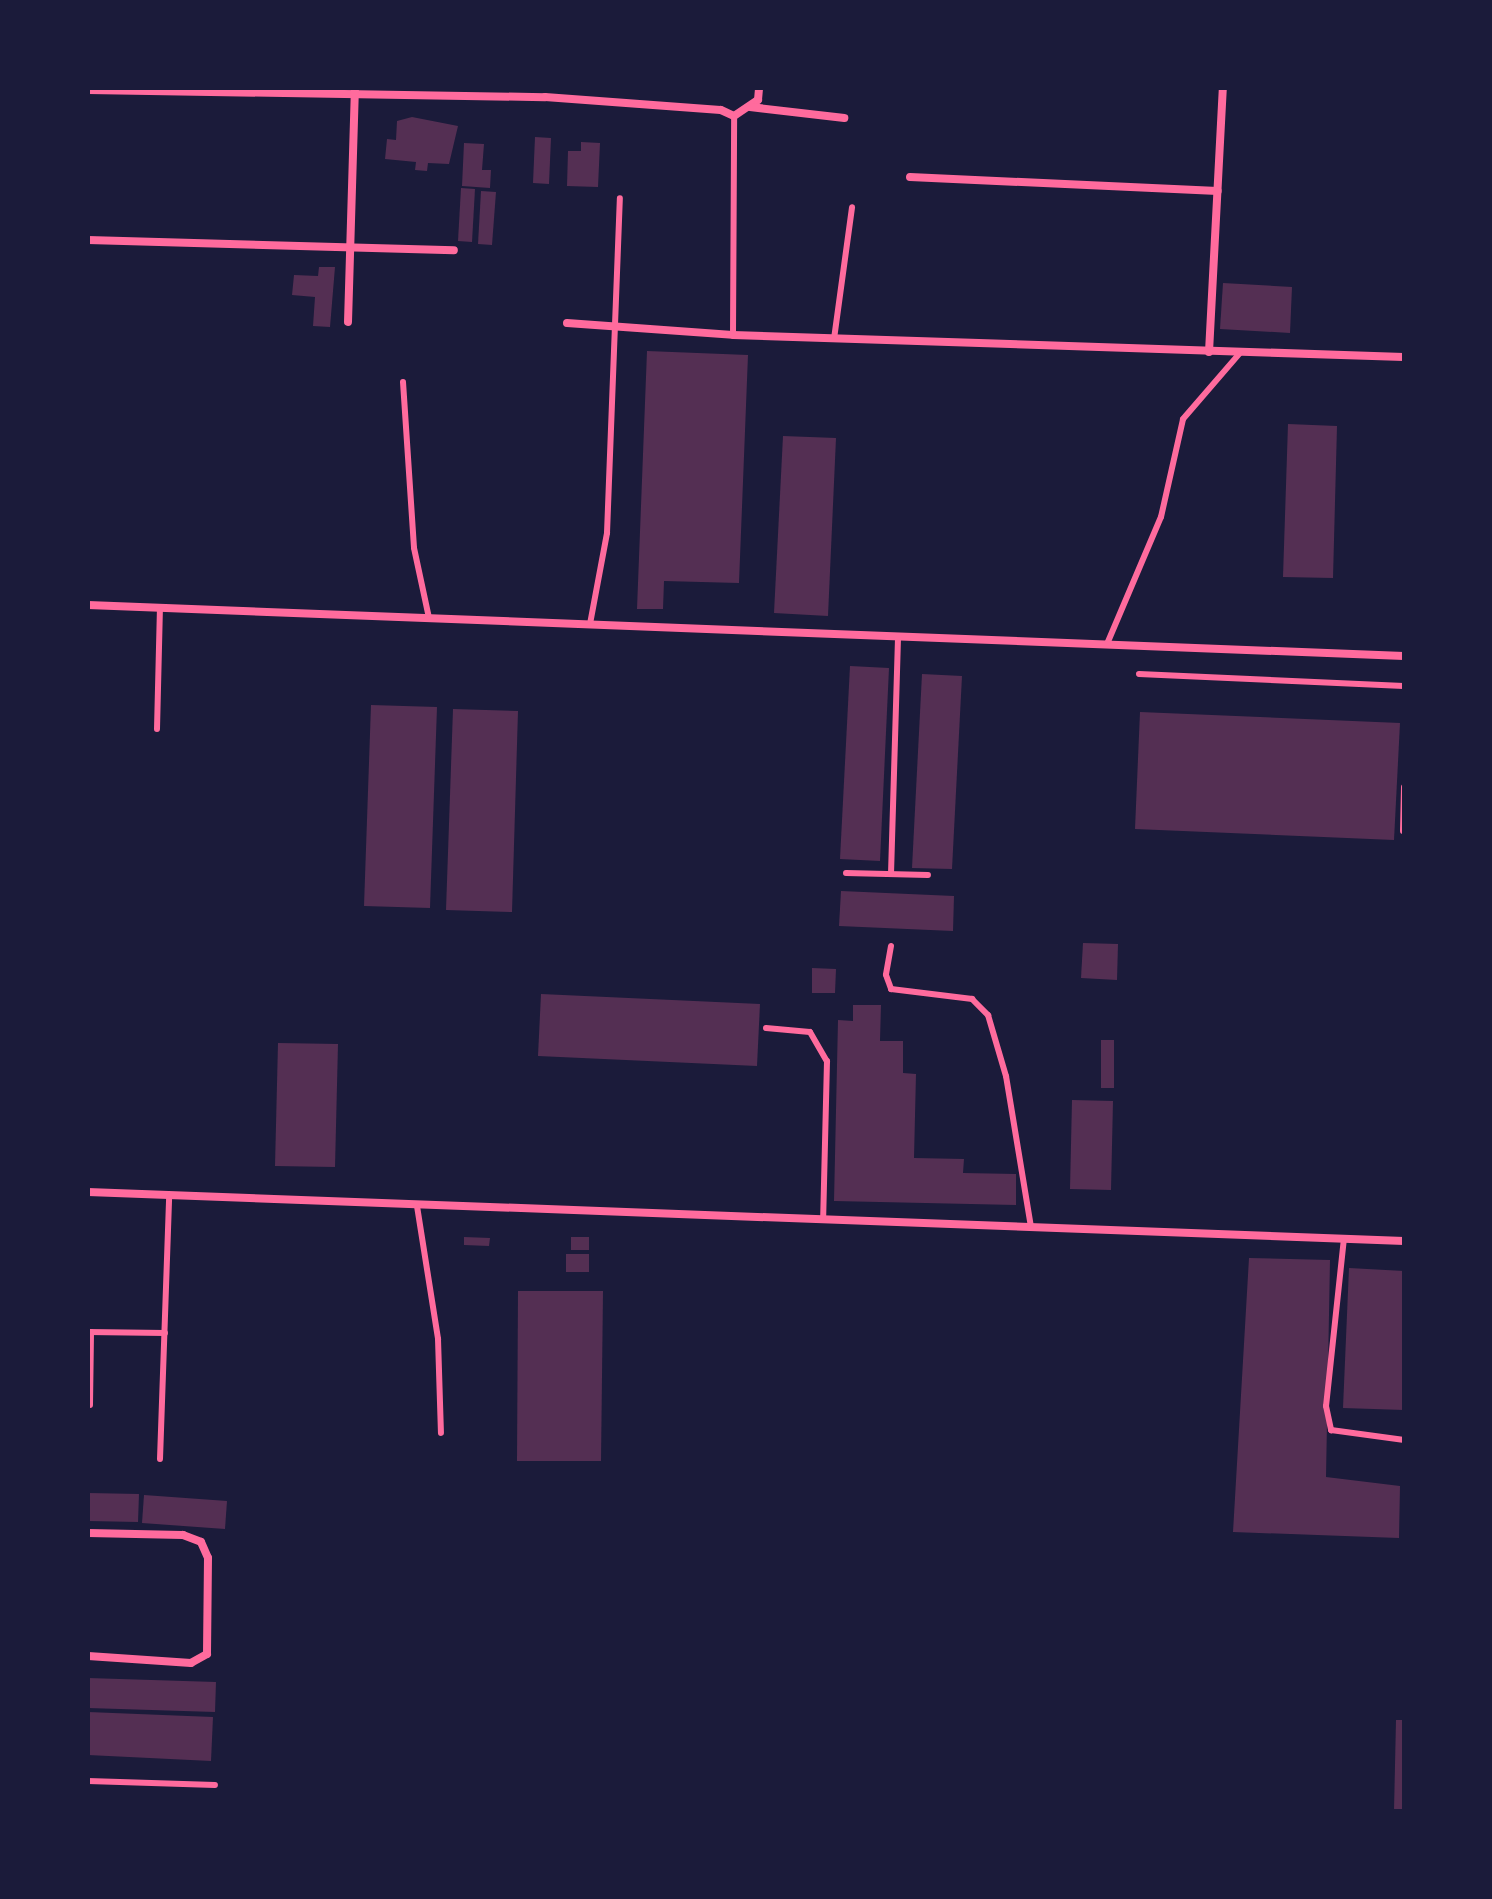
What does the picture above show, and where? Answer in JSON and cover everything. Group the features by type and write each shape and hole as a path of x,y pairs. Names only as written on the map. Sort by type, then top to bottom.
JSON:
{"street":[{"path":"88,90 544,92 721,110 734,116 750,107 759,88"},
{"path":"1209,352 1223,88"},
{"path":"348,322 355,90"},
{"path":"750,107 844,118"},
{"path":"910,177 1218,191"},
{"path":"88,240 350,244 454,250"},
{"path":"567,323 614,329 733,335 1404,357"},
{"path":"88,605 1404,656"},
{"path":"88,1192 1404,1241"},
{"path":"88,1533 183,1535 201,1542 208,1558 207,1654 191,1663 88,1656"}],"lane":[{"path":"733,335 734,116"},
{"path":"590,624 607,533 620,198"},
{"path":"834,339 852,207"},
{"path":"1107,644 1161,517 1183,419 1240,353"},
{"path":"403,382 414,548 429,618"},
{"path":"157,729 160,607"},
{"path":"891,874 898,636"},
{"path":"1139,674 1404,686"},
{"path":"1403,831 1404,787"},
{"path":"846,873 928,875"},
{"path":"891,946 886,975 891,989 972,999 988,1015 1006,1076 1031,1227"},
{"path":"766,1028 810,1032 820,1041 827,1061 823,1220"},
{"path":"160,1459 169,1195"},
{"path":"417,1206 438,1339 441,1433"},
{"path":"1344,1238 1326,1406 1331,1430 1404,1440"},
{"path":"90,1405 90,1332 165,1333"},
{"path":"88,1781 215,1785"}],"building":[{"path":"412,117 458,126 449,164 428,163 427,171 415,170 416,162 385,159 387,139 396,140 397,121"},
{"path":"535,137 551,138 549,184 533,183"},
{"path":"581,142 600,143 598,187 567,186 568,151 581,151"},
{"path":"464,143 484,144 482,170 491,170 490,188 462,186"},
{"path":"461,188 475,189 472,242 458,241"},
{"path":"481,191 496,192 492,245 478,244"},
{"path":"319,267 335,267 330,327 313,326 315,297 292,295 294,275 318,276"},
{"path":"1223,283 1292,287 1290,333 1220,329"},
{"path":"647,351 748,355 739,583 664,581 663,609 637,609"},
{"path":"1288,424 1337,426 1333,578 1283,577"},
{"path":"783,436 836,438 828,616 774,613"},
{"path":"850,666 889,668 880,861 840,859"},
{"path":"922,674 962,676 952,869 912,868"},
{"path":"371,705 437,707 430,908 364,906"},
{"path":"453,709 518,711 512,912 446,910"},
{"path":"1140,712 1400,723 1394,840 1135,829"},
{"path":"841,891 954,896 953,931 839,926"},
{"path":"1083,943 1118,944 1117,980 1081,978"},
{"path":"812,968 836,969 835,993 812,993"},
{"path":"541,994 760,1004 757,1066 538,1056"},
{"path":"853,1005 881,1005 880,1041 903,1041 903,1073 916,1074 914,1158 964,1159 963,1173 1016,1174 1016,1205 834,1201 838,1020 853,1021"},
{"path":"1101,1040 1114,1040 1114,1088 1101,1088"},
{"path":"278,1043 338,1044 335,1167 275,1166"},
{"path":"1072,1100 1113,1101 1111,1190 1070,1189"},
{"path":"464,1237 490,1238 489,1246 464,1245"},
{"path":"571,1237 589,1237 589,1250 571,1250"},
{"path":"566,1254 589,1254 589,1272 566,1272"},
{"path":"1249,1258 1330,1260 1326,1477 1400,1486 1399,1538 1233,1532"},
{"path":"1349,1268 1404,1271 1404,1410 1343,1408"},
{"path":"518,1291 603,1291 601,1461 517,1461"},
{"path":"88,1493 139,1494 138,1522 88,1521"},
{"path":"144,1495 227,1501 225,1529 142,1523"},
{"path":"88,1678 216,1682 215,1712 88,1708"},
{"path":"88,1712 213,1717 211,1761 88,1755"},
{"path":"1396,1720 1404,1720 1404,1811 1394,1811"}]}
